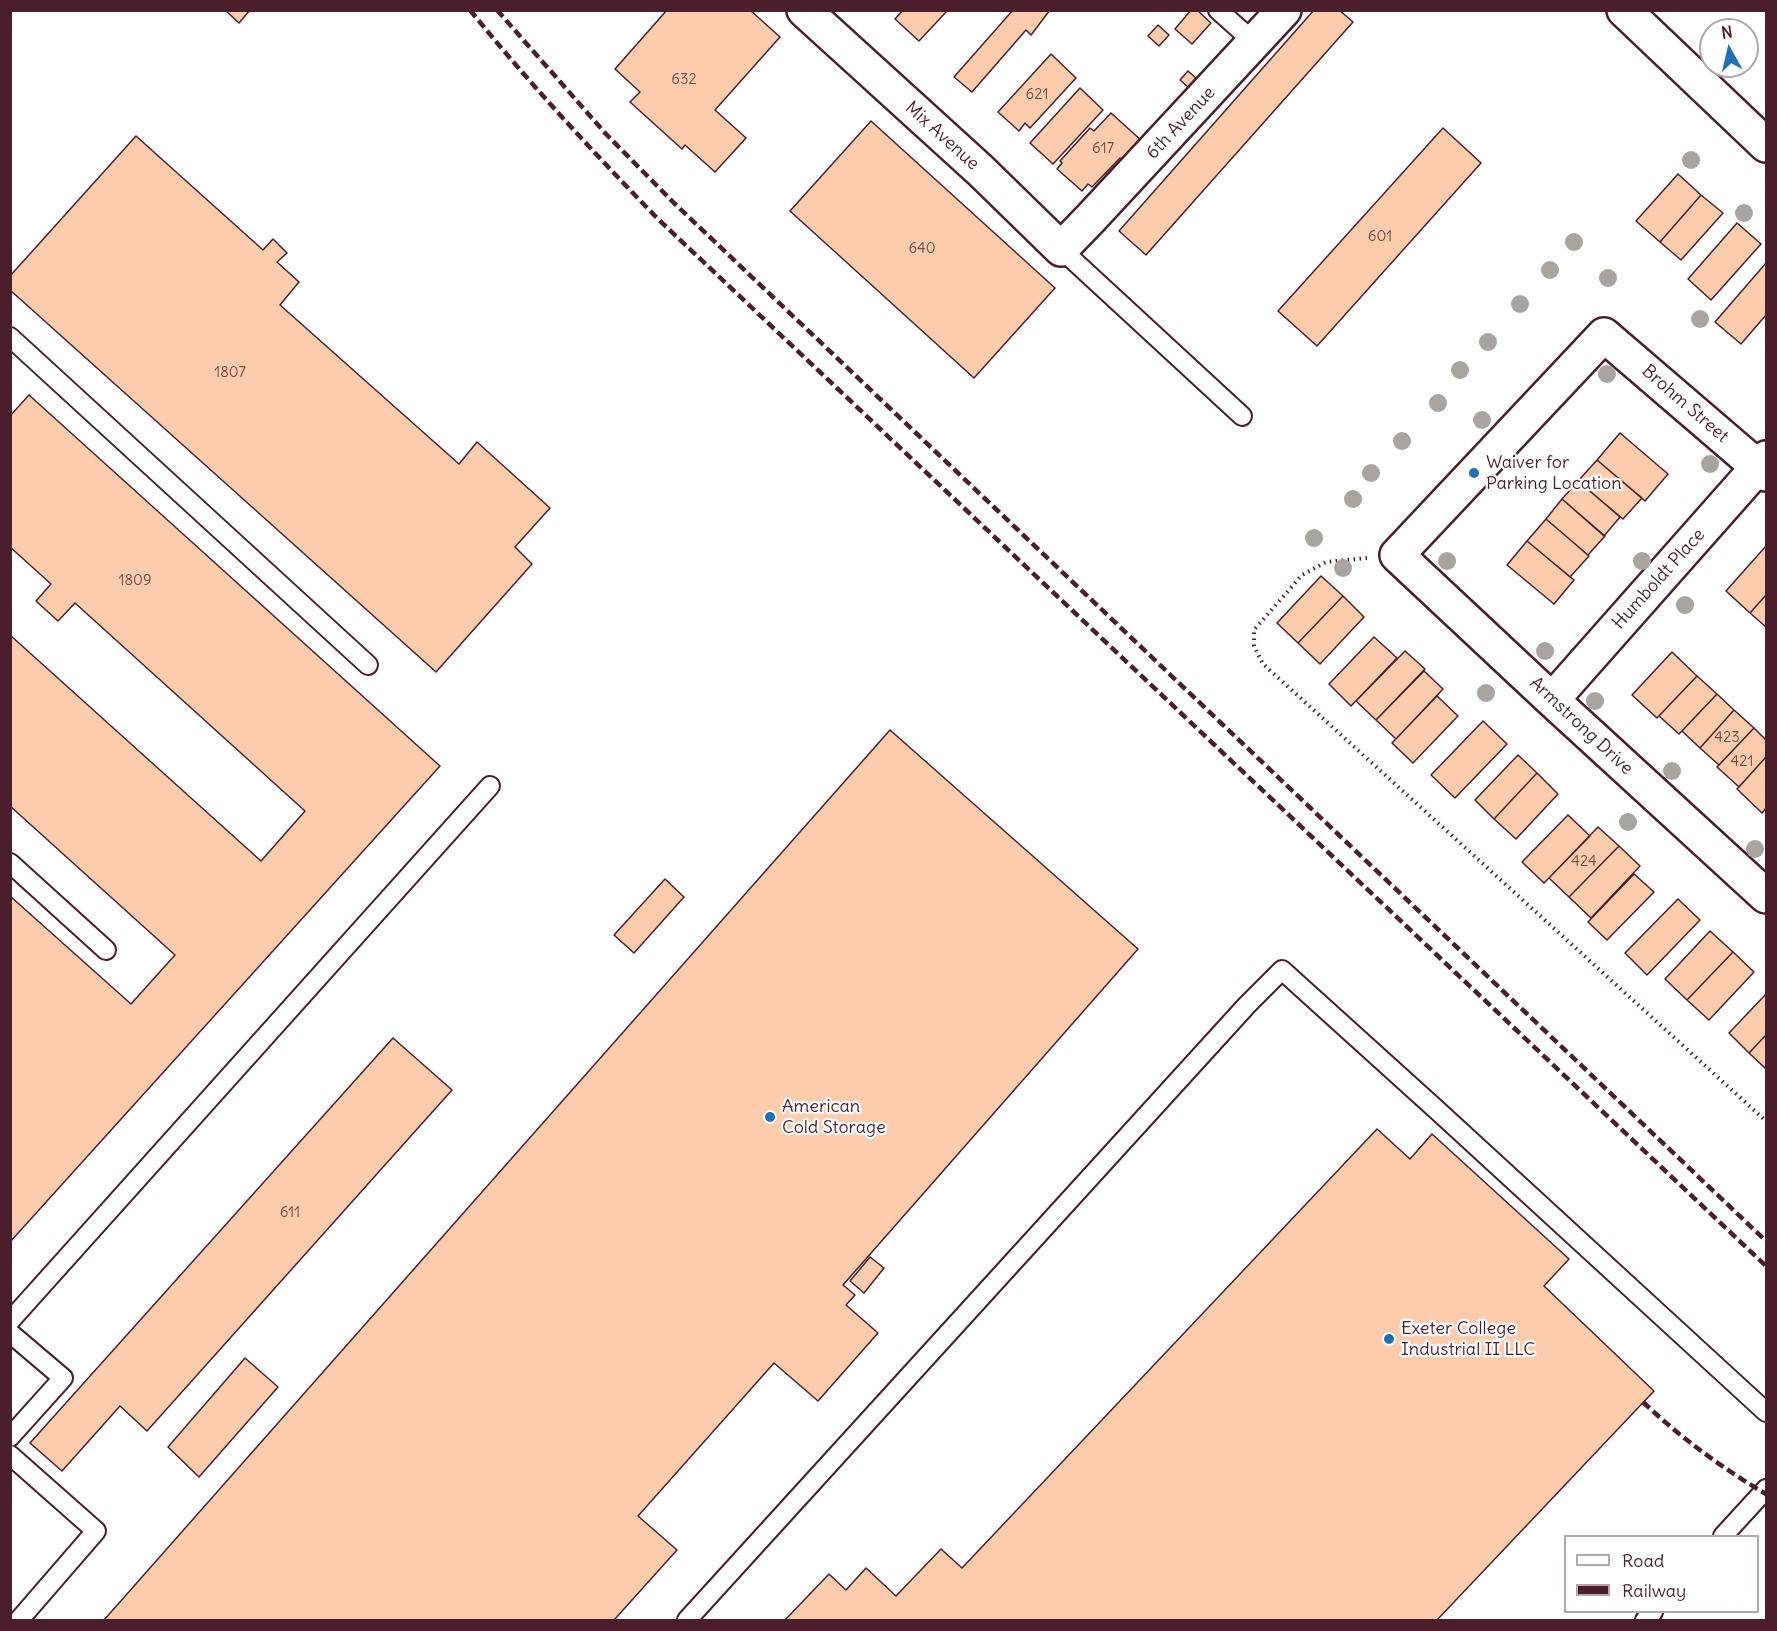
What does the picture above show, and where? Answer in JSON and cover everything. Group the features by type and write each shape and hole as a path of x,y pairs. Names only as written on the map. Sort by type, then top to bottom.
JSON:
{"street":[{"name":"Mix Avenue","path":"804,10 980,170 1069,241"},
{"name":"6th Avenue","path":"1069,241 1284,10"},
{"path":"1624,10 1767,145"},
{"name":"Brohm Street","path":"1397,555 1604,334 1764,467"},
{"name":"Humboldt Place","path":"1552,700 1764,467"},
{"name":"Armstrong Drive","path":"1397,555 1552,700 1765,893"}],"lane":[{"path":"1218,10 1255,43"},
{"path":"1069,241 1242,416"},
{"path":"10,337 368,664"},
{"path":"10,1321 489,786"},
{"path":"10,863 106,950"},
{"path":"687,1620 1247,1005 1282,970 1767,1412"},
{"path":"10,1333 63,1378 10,1437"},
{"path":"10,1455 96,1531 19,1620"},
{"path":"1724,1535 1767,1489"}],"path":[{"path":"1397,555 1326,562 1302,575 1254,630 1254,646 1263,664 1767,1121"}],"building":[{"path":"225,10 250,10 239,23"},
{"path":"667,10 750,10 780,37 715,110 746,138 715,172 685,145 682,149 630,102 640,92 615,69"},
{"path":"903,10 948,10 919,41 895,19"},
{"path":"1013,10 1050,10 1031,35 1026,30 972,92 954,77"},
{"path":"1191,10 1197,10 1211,23 1192,44 1175,29"},
{"path":"1314,10 1339,10 1353,22 1146,255 1119,231"},
{"path":"1158,25 1169,35 1159,46 1148,36"},
{"path":"1051,54 1076,78 1030,128 1025,123 1019,131 998,112"},
{"path":"1188,71 1196,78 1188,87 1180,80"},
{"path":"1080,88 1103,110 1053,164 1030,143"},
{"path":"1111,113 1142,141 1123,161 1120,158 1092,187 1088,184 1082,191 1057,169 1062,163 1060,161 1090,128 1094,131"},
{"path":"871,121 1055,288 974,378 790,211"},
{"path":"1443,128 1481,163 1317,346 1278,311"},
{"path":"136,136 263,250 273,239 287,253 277,262 299,282 280,305 459,464 477,442 550,508 515,547 532,564 436,672 10,290 10,276"},
{"path":"1678,174 1701,195 1660,242 1636,221"},
{"path":"1701,195 1723,213 1681,260 1660,242"},
{"path":"1737,223 1761,244 1711,300 1688,279"},
{"path":"1766,263 1766,315 1741,344 1715,322"},
{"path":"29,395 440,766 10,1242 10,896 131,1004 175,955 10,806 10,635 261,861 305,811 75,603 58,621 36,601 51,584 10,547 10,416"},
{"path":"1620,433 1668,474 1645,501 1597,460"},
{"path":"1597,460 1642,498 1623,519 1578,481"},
{"path":"1578,481 1620,517 1604,536 1562,499"},
{"path":"1562,499 1605,536 1588,555 1546,519"},
{"path":"1546,519 1589,556 1570,577 1527,541"},
{"path":"1527,541 1574,580 1554,604 1507,565"},
{"path":"1766,546 1766,595 1750,613 1726,591"},
{"path":"1321,576 1343,596 1298,643 1277,623"},
{"path":"1766,595 1766,627 1750,613"},
{"path":"1343,596 1364,617 1320,664 1298,643"},
{"path":"1374,637 1397,658 1351,706 1329,684"},
{"path":"1405,651 1425,669 1376,720 1356,701"},
{"path":"1672,652 1697,676 1657,718 1632,695"},
{"path":"1424,671 1443,689 1396,739 1376,720"},
{"path":"1697,676 1717,694 1679,734 1659,716"},
{"path":"1717,694 1734,710 1700,748 1682,731"},
{"path":"1437,696 1458,716 1413,763 1392,743"},
{"path":"1734,710 1754,728 1719,765 1700,748"},
{"path":"1483,721 1507,744 1455,798 1431,775"},
{"path":"1754,728 1766,740 1766,757 1739,787 1717,767"},
{"name":"American Cold Storage","path":"890,730 1138,949 843,1285 855,1295 846,1305 878,1333 818,1401 774,1363 638,1516 677,1550 614,1620 104,1620"},
{"path":"1518,755 1537,773 1494,819 1475,800"},
{"path":"1766,757 1766,808 1762,813 1737,789"},
{"path":"1537,773 1558,794 1516,839 1494,819"},
{"path":"1568,815 1590,836 1544,883 1522,862"},
{"path":"1598,827 1619,846 1569,897 1549,878"},
{"path":"1619,846 1640,866 1591,918 1569,897"},
{"path":"1634,874 1654,892 1607,940 1588,922"},
{"path":"665,879 684,897 634,953 614,935"},
{"path":"1678,899 1700,920 1647,975 1625,953"},
{"path":"1710,931 1733,952 1687,1000 1665,979"},
{"path":"1733,952 1754,972 1709,1020 1687,1000"},
{"path":"1766,994 1766,1035 1749,1053 1729,1033"},
{"path":"1766,1035 1766,1069 1749,1053"},
{"path":"393,1038 452,1090 147,1431 120,1406 62,1471 30,1443"},
{"name":"Exeter College Industrial II LLC","path":"1377,1129 1410,1159 1432,1134 1569,1259 1544,1286 1654,1391 1437,1620 785,1620 829,1574 846,1590 866,1568 896,1596 941,1549 962,1568"},
{"path":"870,1257 884,1268 864,1293 850,1281"},
{"path":"245,1358 278,1387 199,1477 168,1447"}],"railway":[{"path":"470,10 562,117 658,219 1766,1266"},
{"path":"497,10 606,134 674,203 1766,1241"},
{"path":"1643,1402 1702,1452 1766,1494"}],"place":[{"name":"Waiver for Parking Location","path":"1474,473"},
{"name":"American Cold Storage","path":"770,1117"},
{"name":"Exeter College Industrial II LLC","path":"1389,1339"}]}
